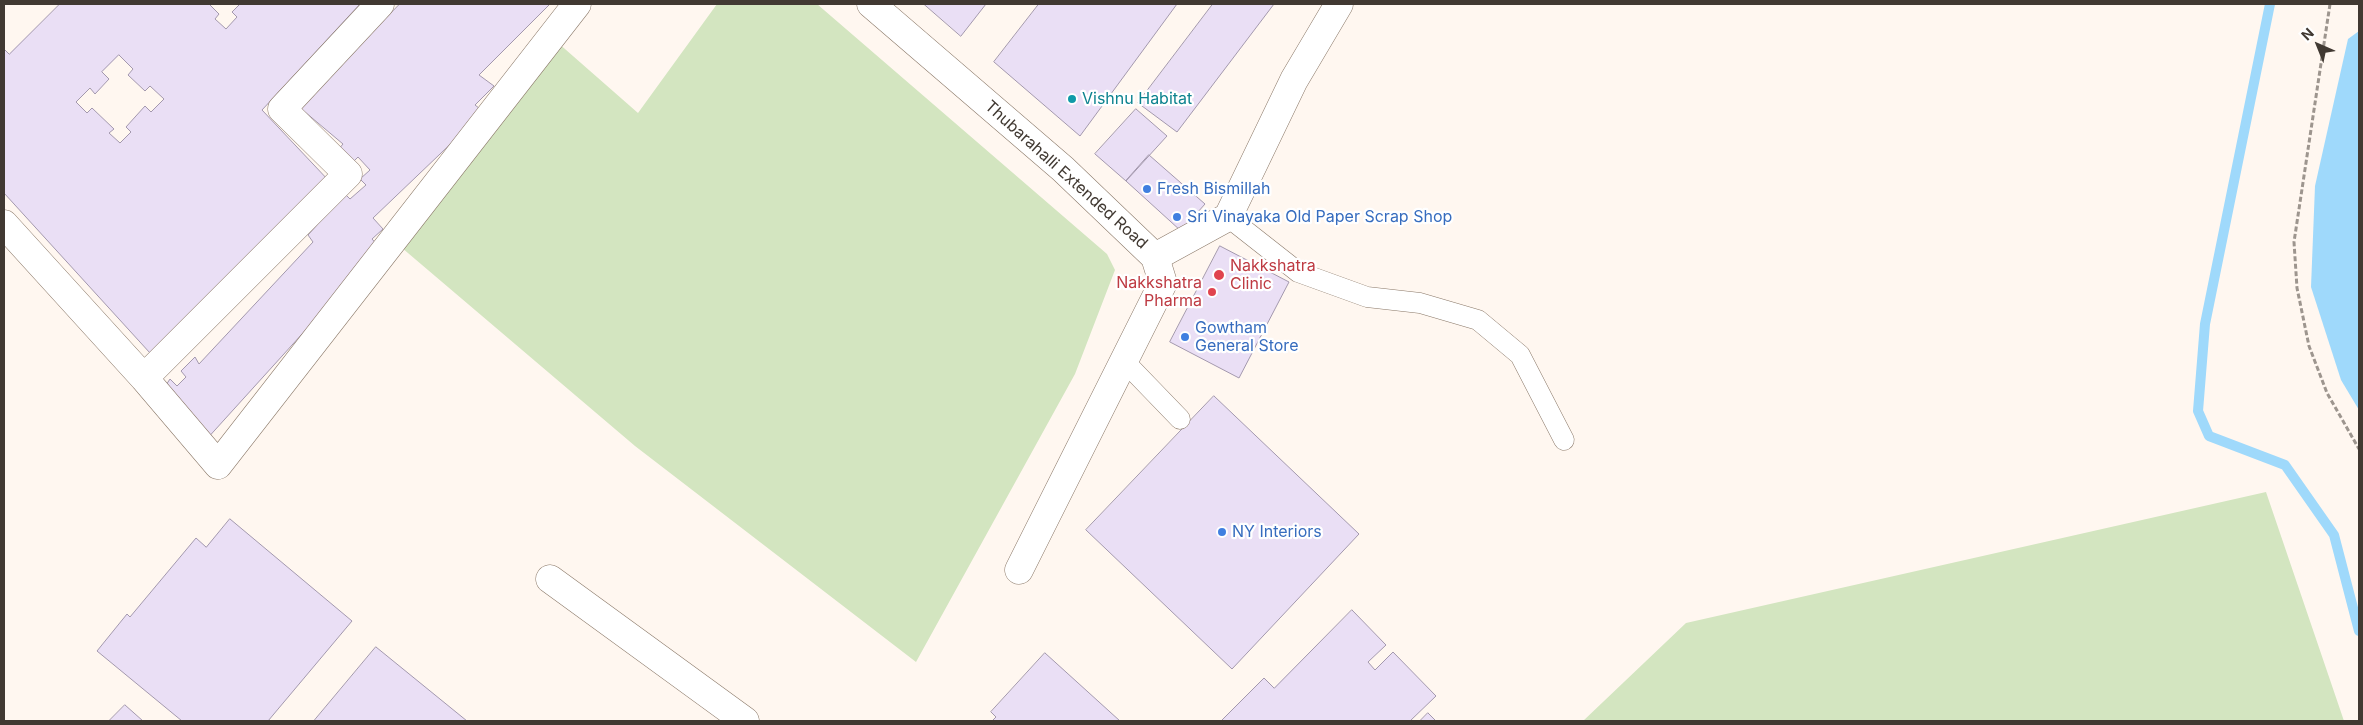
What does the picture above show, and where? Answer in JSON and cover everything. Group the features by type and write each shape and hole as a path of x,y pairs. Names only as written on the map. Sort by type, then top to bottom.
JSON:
{"street":[{"path":"144,378 348,174 282,109 380,4"},
{"path":"4,224 144,378 218,465 577,4"},
{"name":"Thubarahalli Extended Road","path":"871,4 1063,169 1155,257 1163,283 1019,570"},
{"path":"1155,257 1228,217 1294,80 1339,4"},
{"path":"550,579 745,721"}],"lane":[{"path":"1228,217 1298,272 1367,297 1420,303 1478,320 1520,355 1564,440"},
{"path":"1124,361 1180,419"}],"path":[{"path":"2330,4 2294,242 2297,288 2309,346 2327,393 2359,448"}],"green space":[{"path":"717,4 817,4 1107,254 1115,270 1075,374 916,662 635,446 395,242 549,35 638,113"},
{"path":"2266,492 2344,721 1583,721 1686,623"}],"water":[{"path":"2359,31 2359,410 2341,380 2311,287 2315,186 2348,39"}],"building":[{"path":"60,4 209,4 219,14 215,19 226,29 237,17 232,12 240,4 360,4 262,110 330,182 150,353 4,193 4,49 9,54","holes":["119,55 133,69 128,75 145,91 150,86 164,99 151,112 145,106 126,127 131,132 120,143 109,133 114,129 92,108 87,113 76,102 90,88 95,94 109,79 102,72"]},
{"path":"400,4 550,4 479,75 494,86 475,105 484,112 373,218 383,229 372,239 380,248 205,441 160,394 170,379 177,386 186,377 181,371 195,357 199,364 313,242 308,235 345,194 350,199 366,185 360,179 370,170 358,157 351,164 338,150 343,144 299,107"},
{"path":"924,4 986,4 961,36"},
{"name":"Vishnu Habitat","path":"1039,4 1177,4 1080,136 994,62"},
{"path":"1213,4 1274,4 1177,132 1138,103"},
{"path":"1136,109 1167,136 1126,181 1095,154"},
{"path":"1149,155 1205,204 1181,231 1126,181"},
{"path":"1220,246 1289,282 1239,378 1170,342"},
{"name":"NY Interiors","path":"1214,396 1359,534 1232,669 1086,530"},
{"path":"230,519 352,621 268,721 182,721 97,651 127,614 130,617 196,538 206,547"},
{"path":"1352,610 1386,645 1368,662 1375,670 1393,652 1436,696 1410,721 1221,721 1264,678 1274,688"},
{"path":"376,647 467,721 314,721"},
{"path":"1045,653 1120,721 992,721 996,717 991,712"},
{"path":"125,705 143,721 109,721"},
{"path":"1428,713 1436,721 1420,721"}],"waterway":[{"path":"2270,4 2205,324 2198,411 2209,436 2285,465 2334,535 2359,631"}],"place":[{"name":"Vishnu Habitat","path":"1072,99"},
{"name":"Fresh Bismillah","path":"1147,189"},
{"name":"Sri Vinayaka Old Paper Scrap Shop","path":"1177,217"},
{"name":"Nakkshatra Clinic","path":"1219,275"},
{"name":"Nakkshatra Pharma","path":"1212,292"},
{"name":"Gowtham General Store","path":"1185,337"},
{"name":"NY Interiors","path":"1222,532"}]}
